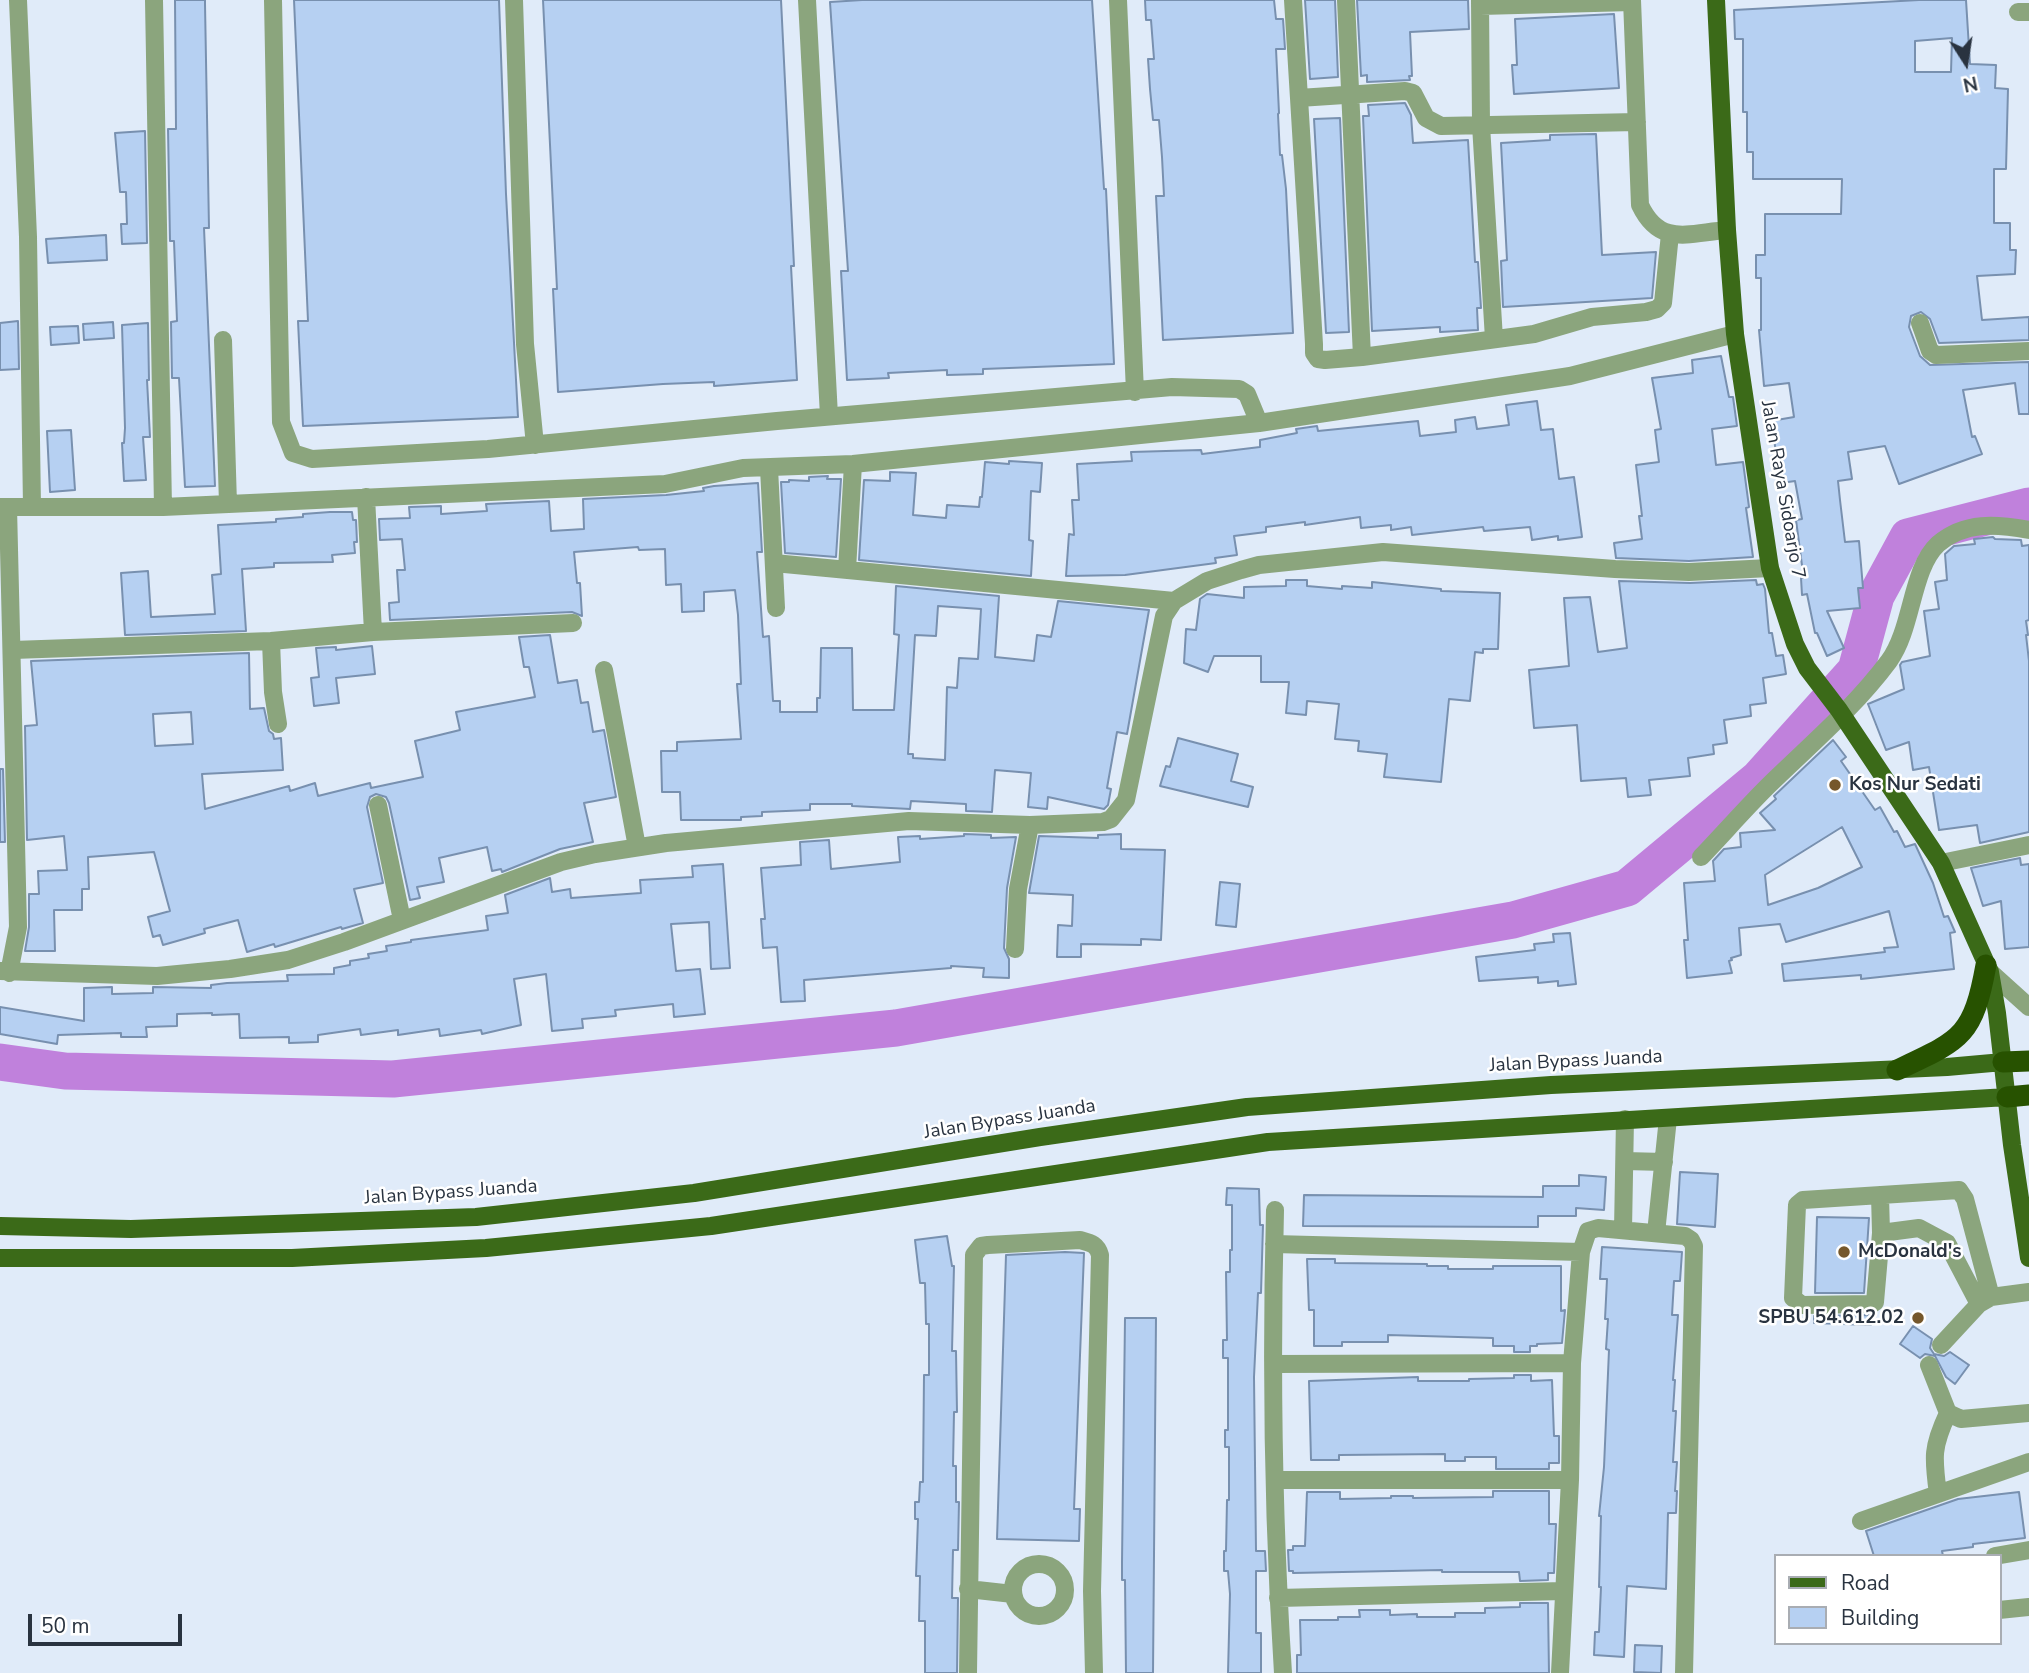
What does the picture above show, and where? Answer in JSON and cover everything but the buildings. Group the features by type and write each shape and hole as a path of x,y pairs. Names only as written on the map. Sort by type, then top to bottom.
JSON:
{"highway":[{"path":"1897,1070 1938,1051 1970,1024 1980,1001 1988,968"},
{"name":"Jalan Bypass Juanda","path":"2003,1062 2029,1061"},
{"path":"2007,1097 2029,1096"}],"main road":[{"name":"Jalan Raya Sidoarjo 7","path":"1716,0 1735,334 1770,568 1795,644 1814,678 1841,713 1941,863 1988,968 2028,1250"},
{"name":"Jalan Bypass Juanda","path":"0,1226 131,1229 476,1217 694,1193 1040,1137 1247,1107 1551,1085 1897,1070 2003,1062"},
{"path":"0,1258 292,1258 486,1248 711,1226 1247,1144 2007,1097"}],"street":[{"path":"19,0 28,237 32,507"},
{"path":"154,0 163,507"},
{"path":"273,0 281,422 293,453 312,459 535,445 829,416 1172,387 1239,388 1247,394 1259,423"},
{"path":"514,0 525,344 535,445"},
{"path":"807,0 829,416"},
{"path":"1118,0 1135,392"},
{"path":"1293,0 1314,353 1318,359 1362,357 1534,334 1592,317 1657,309 1663,303 1670,234"},
{"path":"1346,0 1362,357"},
{"path":"1494,339 1481,125 1480,3 1632,1 1640,205 1647,219 1659,230 1670,234 1727,230"},
{"path":"1299,98 1405,91 1413,93 1426,118 1441,126 1637,122"},
{"path":"1920,323 1930,351 1936,355 2029,351"},
{"path":"1735,334 1570,376 1259,423 853,464 743,468 665,484 163,507 4,507 13,650 18,927 4,972 157,976 288,960 561,862 637,847 909,821 1030,825 1103,822 1111,819 1126,800 1164,616 1174,601 1207,581 1250,567 1383,552 1628,570 1689,572 1770,568"},
{"path":"223,340 228,504"},
{"path":"847,570 853,464"},
{"path":"769,468 776,608"},
{"path":"366,497 373,632"},
{"path":"1701,857 1890,659 1905,632 1919,578 1932,551 1940,543 1976,526 1996,524 2029,530"},
{"path":"774,563 1174,601"},
{"path":"13,650 271,641 373,632 573,623"},
{"path":"271,641 273,692 278,724"},
{"path":"604,670 637,847"},
{"path":"378,804 402,920"},
{"path":"1015,948 1018,889 1030,825"},
{"path":"1941,863 2029,845"},
{"path":"1988,968 2029,1007"},
{"path":"1656,1233 1668,1118"},
{"path":"1623,1230 1625,1119"},
{"path":"1625,1161 1664,1162"},
{"path":"2020,1201 2029,1177"},
{"path":"1880,1195 1881,1233 1875,1302 1868,1305 1805,1306 1795,1301 1793,1298 1799,1202 1880,1195 1959,1190 1965,1199 1974,1230 1985,1300"},
{"path":"1275,1210 1274,1364 1278,1598 1283,1673"},
{"path":"1560,1673 1570,1480 1572,1363 1581,1252 1588,1231 1598,1228 1685,1236 1694,1246 1684,1673"},
{"path":"1881,1233 1919,1228 1947,1243 1985,1300"},
{"path":"1947,1243 1974,1230"},
{"path":"968,1673 974,1255 981,1246 988,1245 1080,1240 1092,1243 1098,1248 1100,1255 1092,1591 1094,1673"},
{"path":"1274,1244 1581,1252"},
{"path":"1941,1345 1985,1300 2029,1292"},
{"path":"1274,1364 1572,1363"},
{"path":"1929,1365 1948,1413 1961,1419 2029,1413"},
{"path":"1938,1494 1933,1458 1936,1440 1948,1413"},
{"path":"1861,1521 2029,1462"},
{"path":"1276,1480 1570,1480"},
{"path":"2001,1555 2029,1550"},
{"path":"1037,1564 1048,1565 1057,1571 1063,1579 1065,1590 1060,1605 1052,1613 1041,1616 1025,1612 1017,1604 1013,1594 1018,1573 1037,1564"},
{"path":"968,1590 1013,1594"},
{"path":"1065,1590 1092,1591"},
{"path":"1278,1598 1563,1591"},
{"path":"2001,1610 2029,1606"}],"waterway":[{"path":"0,1062 65,1071 393,1079 896,1028 1513,920 1627,888 1758,779 1856,670 1876,596 1908,537 2029,506"}],"place":[{"name":"Kos Nur Sedati","path":"1835,785"},
{"name":"McDonald's","path":"1844,1252"},
{"name":"SPBU 54.612.02","path":"1918,1318"}]}
